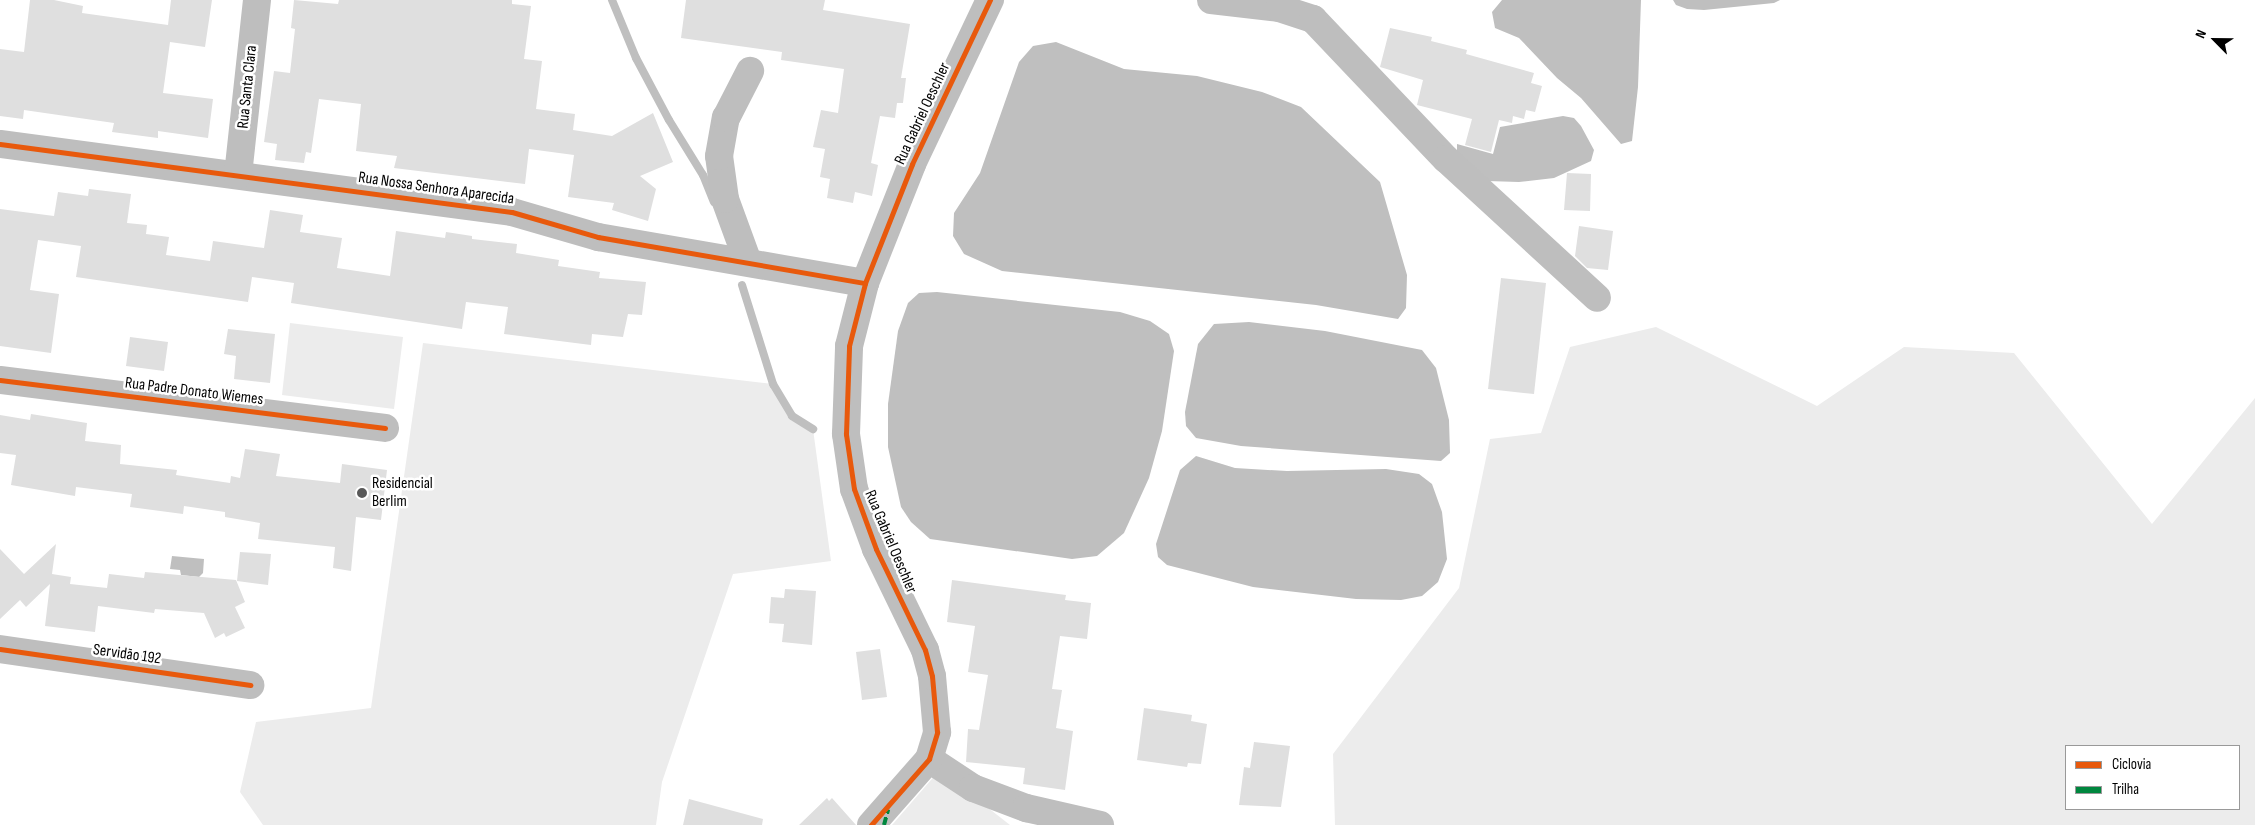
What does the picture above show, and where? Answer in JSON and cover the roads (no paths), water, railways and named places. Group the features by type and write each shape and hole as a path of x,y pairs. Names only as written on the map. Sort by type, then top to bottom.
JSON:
{"street":[{"name":"Rua Santa Clara","path":"238,175 257,0"},
{"name":"Rua Gabriel Oeschler","path":"881,819 928,759 937,732 932,676 925,650 864,519 854,489 846,434 849,346 865,282 912,164 990,0"},
{"path":"1211,0 1279,8 1313,19 1446,159 1597,298"},
{"path":"748,262 725,200 719,156 726,118 750,71"},
{"name":"Rua Nossa Senhora Aparecida","path":"0,144 512,212 598,237 865,282"},
{"name":"Rua Padre Donato Wiemes","path":"0,380 386,428"},
{"name":"Servidão 192","path":"0,649 250,685"},
{"path":"928,759 973,788 1026,808 1100,825"}],"waterway":[{"path":"612,0 636,58 669,120 703,175 714,202"},
{"path":"742,285 773,384 792,416 813,429"}],"place":[{"name":"Residencial Berlim","path":"362,493"}]}
